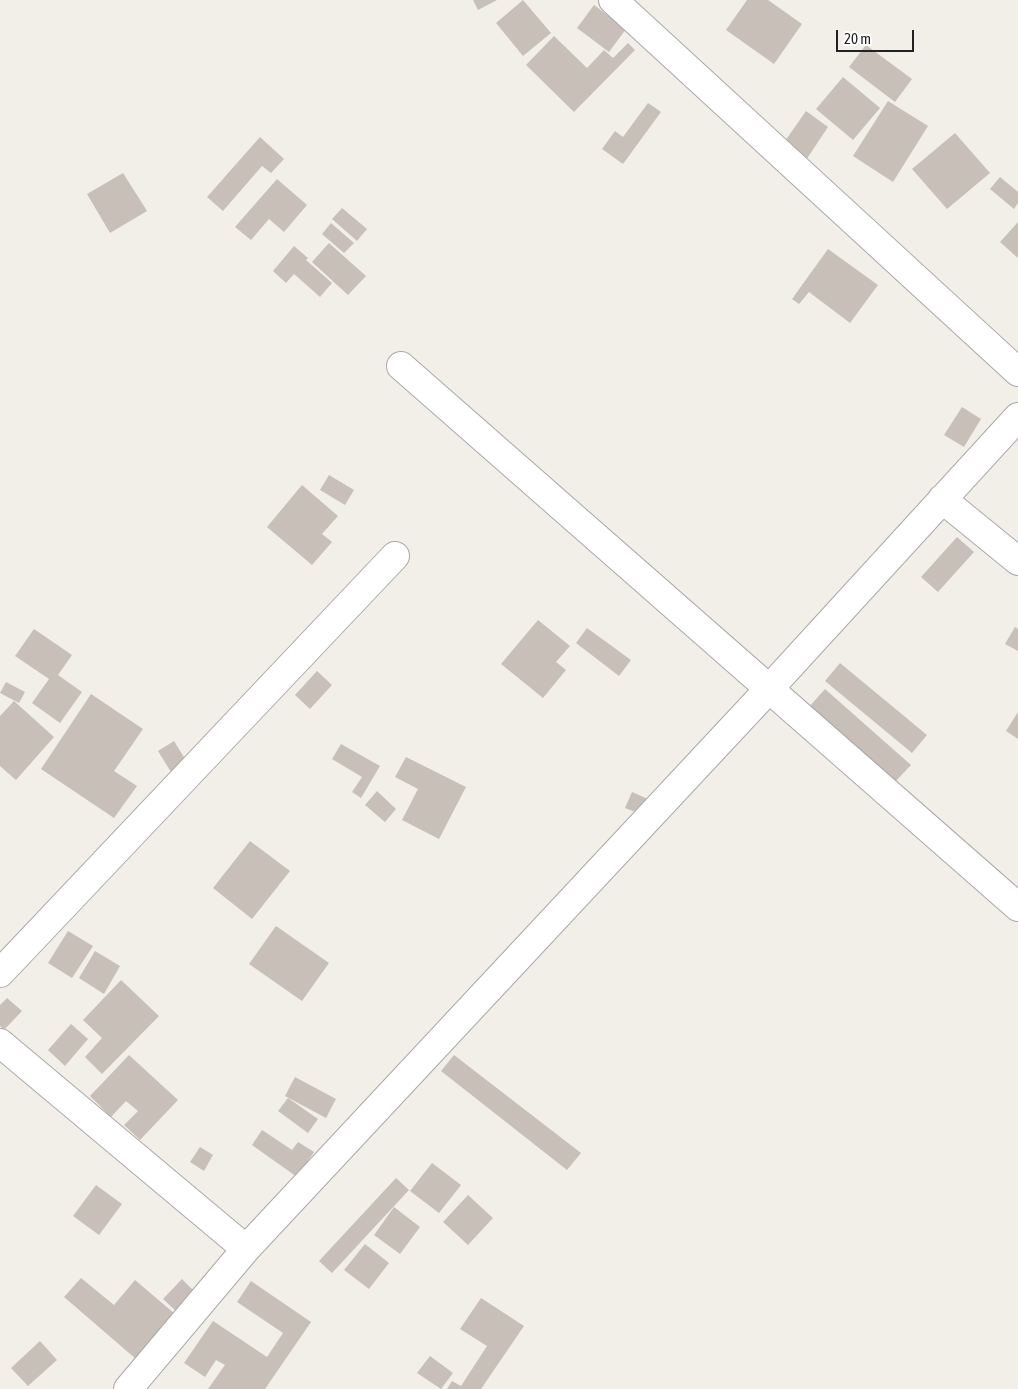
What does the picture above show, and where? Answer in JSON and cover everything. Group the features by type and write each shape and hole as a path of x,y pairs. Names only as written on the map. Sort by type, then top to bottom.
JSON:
{"street":[{"path":"613,0 1018,372"},
{"path":"401,366 768,690 1018,907"},
{"path":"128,1389 246,1249 768,690 1018,417"},
{"path":"942,499 1018,561"},
{"path":"0,973 395,556"},
{"path":"0,1043 246,1249"}],"building":[{"path":"473,0 497,0 478,10"},
{"path":"523,0 551,33 523,56 496,23"},
{"path":"747,0 768,0 802,24 774,64 726,30"},
{"path":"594,5 626,29 609,52 577,28"},
{"path":"554,36 587,68 604,50 613,58 628,43 635,50 574,112 526,65"},
{"path":"866,45 912,79 895,102 849,67"},
{"path":"843,77 880,108 853,140 816,109"},
{"path":"888,101 928,126 893,182 853,156"},
{"path":"648,103 661,112 623,164 602,149 615,131 623,137"},
{"path":"806,111 828,127 806,160 783,144"},
{"path":"955,133 990,173 947,209 912,169"},
{"path":"260,137 284,159 271,173 262,166 223,211 207,197"},
{"path":"123,173 147,211 110,233 87,194"},
{"path":"1000,177 1018,192 1018,203 1014,209 990,189"},
{"path":"277,179 307,205 284,232 269,219 251,240 235,227"},
{"path":"342,208 367,229 357,241 332,219"},
{"path":"1018,222 1018,258 1000,242"},
{"path":"331,223 354,243 344,253 322,234"},
{"path":"329,243 366,276 348,295 312,262"},
{"path":"294,246 308,258 306,260 332,283 320,297 294,274 286,283 273,271"},
{"path":"828,249 878,285 850,323 809,292 799,304 792,299"},
{"path":"962,407 981,419 964,447 944,435"},
{"path":"329,475 354,490 345,505 320,490"},
{"path":"302,485 338,516 322,534 332,542 312,565 267,527"},
{"path":"957,537 974,552 938,592 921,577"},
{"path":"538,620 570,646 556,662 566,670 543,698 501,664"},
{"path":"1015,627 1018,629 1018,651 1005,644"},
{"path":"587,628 631,660 619,676 576,643"},
{"path":"34,629 72,655 58,675 82,692 60,723 32,703 49,679 15,656"},
{"path":"840,663 927,735 912,753 825,681"},
{"path":"317,671 332,685 310,709 295,695"},
{"path":"6,682 25,692 19,703 0,693"},
{"path":"825,689 911,765 893,784 808,708"},
{"path":"91,694 143,729 114,771 137,786 114,818 41,769"},
{"path":"14,701 54,737 16,780 0,766 0,716"},
{"path":"1018,712 1018,739 1006,731"},
{"path":"174,741 190,767 174,777 158,751"},
{"path":"341,744 380,766 361,798 352,792 362,777 332,759"},
{"path":"406,757 466,787 439,839 402,820 418,789 395,777"},
{"path":"377,791 396,809 385,822 365,805"},
{"path":"632,792 650,800 643,815 625,808"},
{"path":"250,841 290,871 252,919 213,888"},
{"path":"276,926 329,963 302,1001 249,964"},
{"path":"68,931 93,946 72,978 48,963"},
{"path":"95,951 120,966 104,994 79,978"},
{"path":"121,980 159,1016 102,1074 85,1057 102,1038 83,1020"},
{"path":"7,998 22,1011 4,1030 0,1026 0,1005"},
{"path":"71,1024 88,1039 65,1066 48,1050"},
{"path":"129,1055 178,1100 140,1140 124,1125 138,1111 126,1101 111,1117 90,1096"},
{"path":"454,1055 581,1153 567,1170 441,1071"},
{"path":"295,1077 336,1099 326,1118 285,1096"},
{"path":"288,1098 318,1119 308,1133 278,1111"},
{"path":"262,1130 292,1150 298,1142 314,1152 297,1177 252,1145"},
{"path":"200,1147 213,1155 204,1171 190,1162"},
{"path":"432,1163 461,1185 439,1213 410,1191"},
{"path":"396,1178 409,1190 332,1273 319,1261"},
{"path":"96,1185 122,1204 99,1235 73,1216"},
{"path":"468,1195 493,1218 468,1245 443,1222"},
{"path":"394,1207 420,1227 400,1254 374,1235"},
{"path":"365,1244 389,1263 369,1289 344,1270"},
{"path":"81,1278 114,1305 135,1280 175,1314 136,1359 64,1297"},
{"path":"182,1279 197,1294 178,1313 163,1299"},
{"path":"251,1281 311,1322 265,1389 208,1389 225,1365 216,1360 205,1377 184,1363 213,1321 267,1357 283,1333 237,1302"},
{"path":"481,1298 524,1326 481,1389 447,1389 452,1381 461,1386 487,1346 460,1329"},
{"path":"40,1341 57,1360 28,1386 11,1368"},
{"path":"430,1356 453,1373 441,1389 417,1373"}]}
